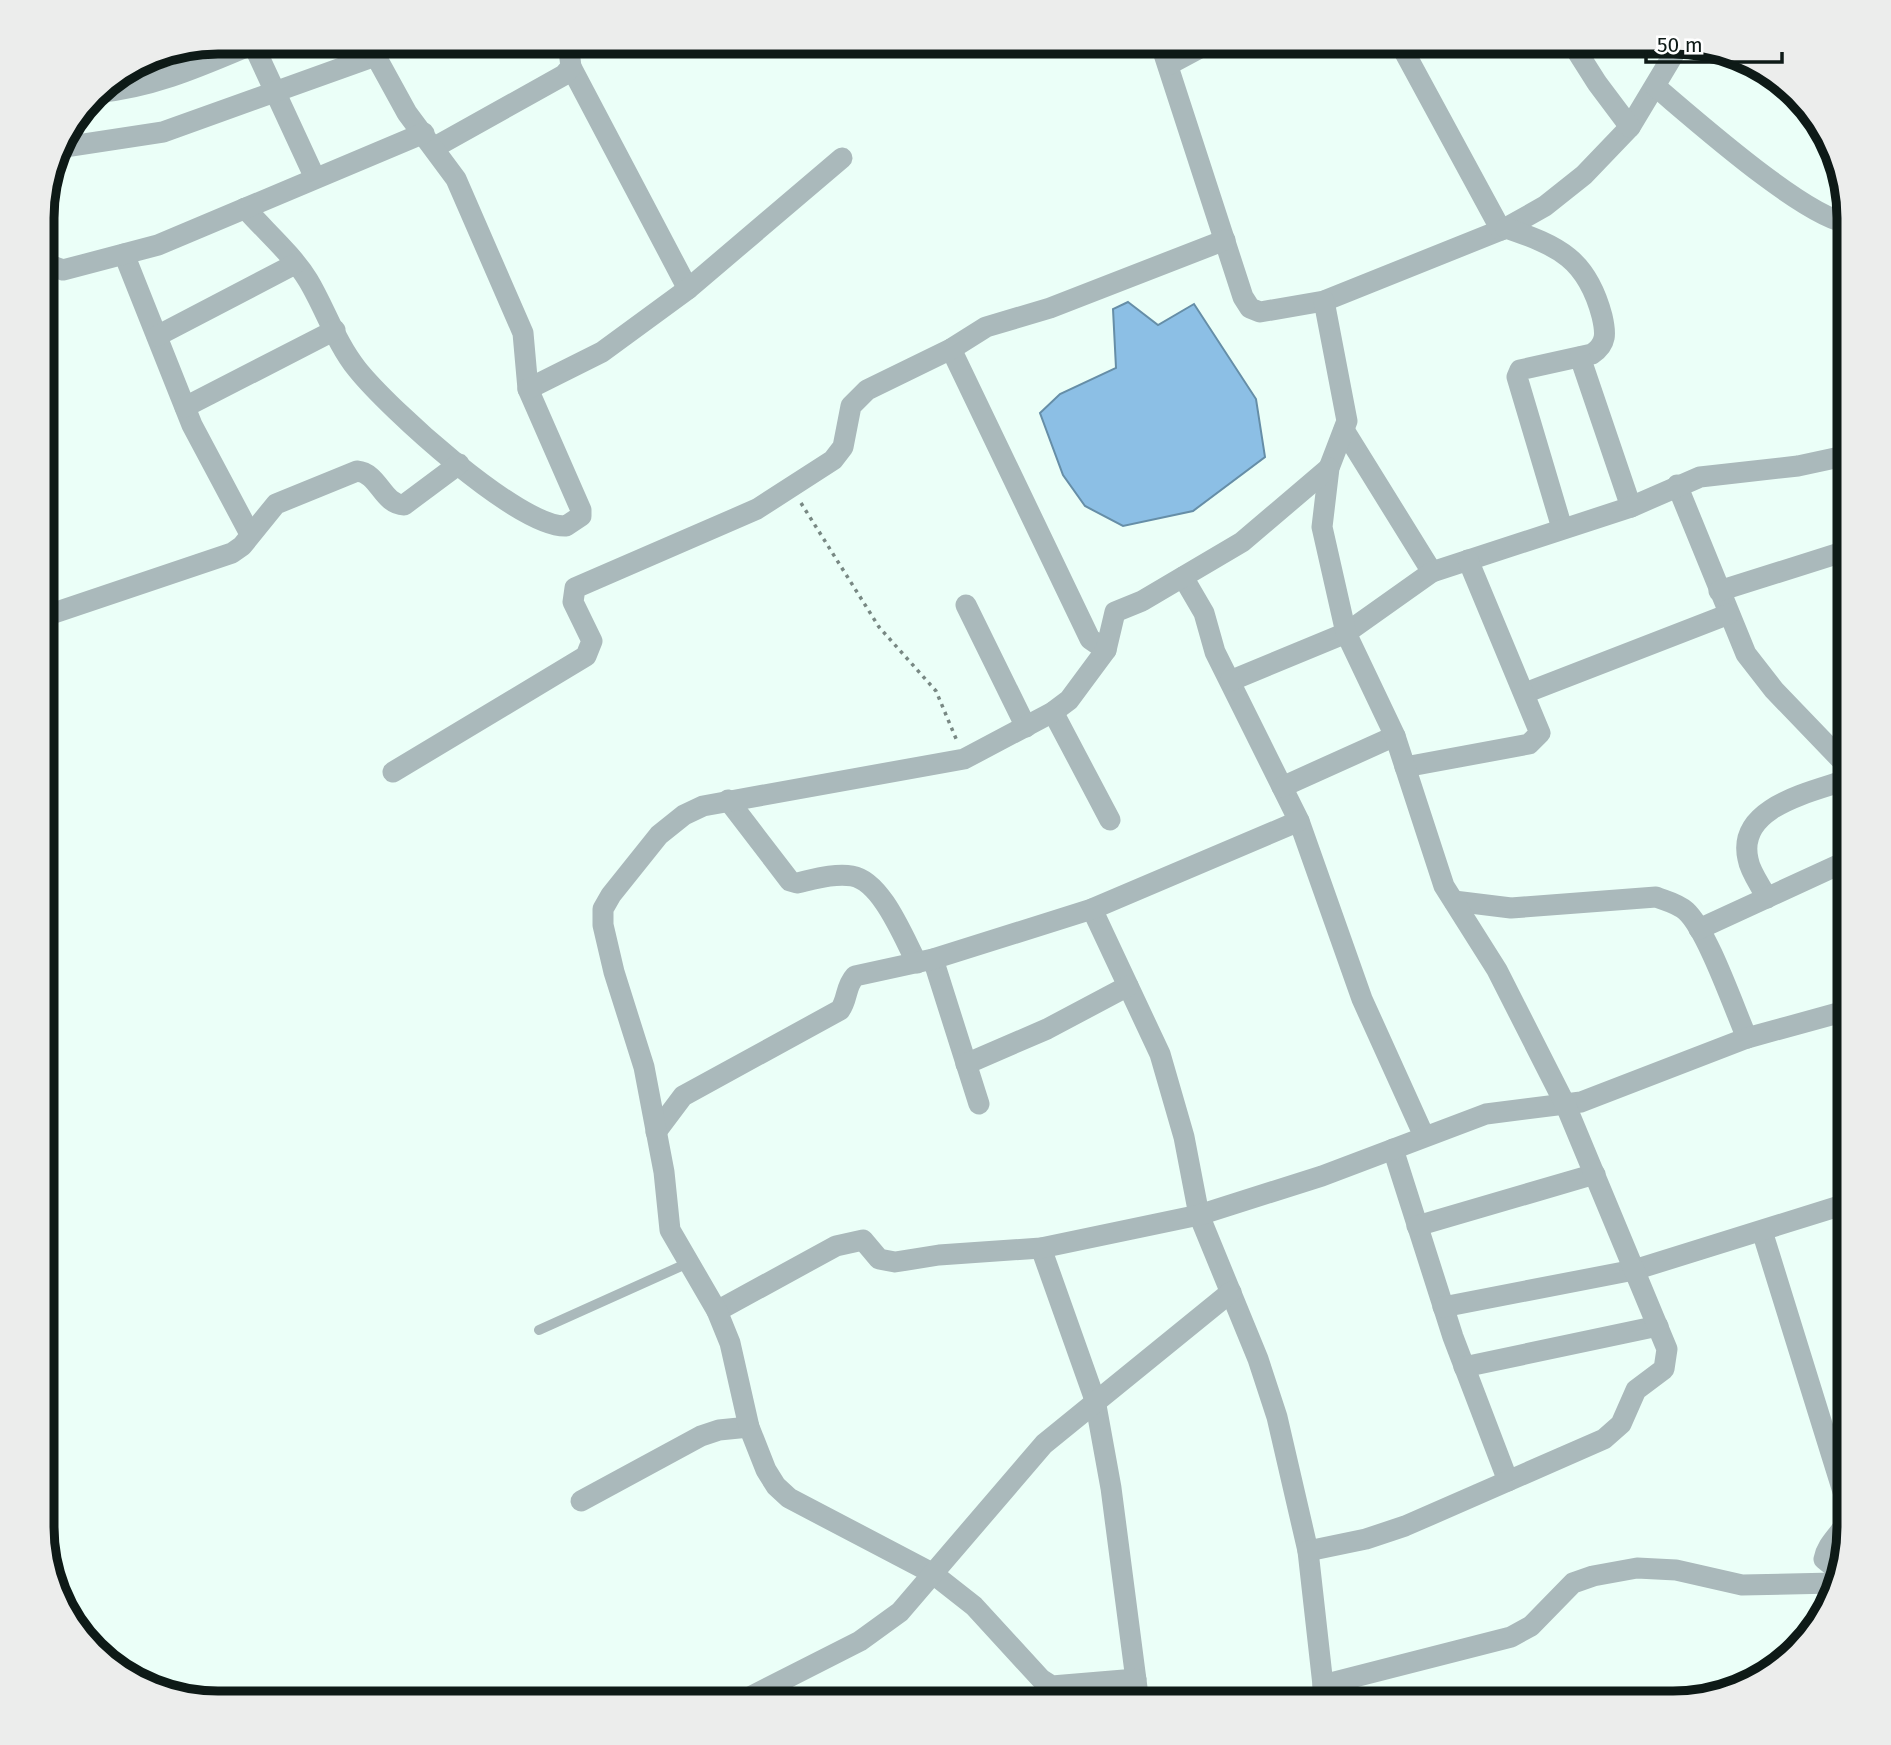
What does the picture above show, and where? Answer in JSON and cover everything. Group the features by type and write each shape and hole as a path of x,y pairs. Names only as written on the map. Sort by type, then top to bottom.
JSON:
{"street":[{"path":"116,91 144,87 168,80 230,54"},
{"path":"260,54 315,178"},
{"path":"71,146 163,132 276,94 360,54"},
{"path":"245,208 306,277 356,368 419,433 500,499 540,523 566,526 581,516 581,510 528,389 523,333 456,179 430,140 407,113 374,54"},
{"path":"569,54 571,67 688,289"},
{"path":"1164,54 1243,297 1250,308 1260,312 1324,301 1504,229 1545,206 1574,183 1630,127 1674,54"},
{"path":"1168,65 1189,54"},
{"path":"1406,54 1504,229 1541,240 1563,253 1588,276 1597,297 1605,339 1601,348 1580,357 1520,370 1517,377 1562,528"},
{"path":"1579,54 1630,127"},
{"path":"55,267 63,270 158,245 315,178 430,140 564,75 571,67"},
{"path":"1656,87 1734,151 1824,218 1836,220"},
{"path":"528,389 602,352 688,289 842,158"},
{"path":"393,772 586,656 592,641 573,602 575,588 757,509 839,454 851,406 857,397 951,349 986,327 1051,308 1224,240"},
{"path":"124,254 185,407 250,534"},
{"path":"157,336 295,264"},
{"path":"1308,1551 1366,1539 1405,1526 1615,1432 1636,1390 1664,1369 1668,1349 1566,1106 1497,970 1444,886 1395,736 1346,633 1322,527 1329,468 1344,430 1347,411 1324,301"},
{"path":"185,407 335,330"},
{"path":"951,349 1090,639 1105,650"},
{"path":"1580,357 1630,507"},
{"path":"1344,430 1432,572"},
{"path":"1230,681 1346,633 1432,572 1630,507 1700,477 1798,466 1836,459"},
{"path":"55,613 216,560 242,546 276,504 356,471 369,474 391,500 404,505 460,464"},
{"path":"1136,1679 1052,1686 1041,1679 974,1606 932,1573 789,1497 776,1486 766,1470 749,1427 733,1353 717,1311 670,1230 644,1067 614,972 603,925 603,909 659,835 684,815 703,806 964,759 1053,712 1069,700 1105,650 1115,612 1142,601 1242,542 1329,468"},
{"path":"1677,485 1746,654 1774,690 1836,755"},
{"path":"1719,591 1836,554"},
{"path":"1405,767 1529,744 1540,733 1468,560"},
{"path":"1182,577 1204,613 1215,652 1299,821 1362,999 1424,1136"},
{"path":"966,605 1026,727"},
{"path":"1525,692 1729,614"},
{"path":"1053,712 1110,820"},
{"path":"1282,787 1395,736"},
{"path":"1767,898 1748,860 1747,842 1752,829 1762,816 1780,804 1836,784"},
{"path":"728,800 790,881 797,883 850,876 860,878 882,898 925,961 979,1104"},
{"path":"656,1132 682,1096 839,1010 845,1003 848,984 855,976 925,961 1092,909 1299,821"},
{"path":"1699,929 1836,866"},
{"path":"1454,901 1511,908 1656,897 1687,911 1699,929 1747,1038"},
{"path":"1092,909 1160,1054 1184,1137 1199,1215 1258,1359 1277,1417 1308,1551 1324,1691"},
{"path":"966,1064 1047,1029 1128,986"},
{"path":"717,1311 836,1246 858,1239 886,1262 1041,1248 1199,1215 1322,1176 1486,1114 1524,1107 1566,1106 1747,1038 1837,1013"},
{"path":"1393,1149 1443,1307 1508,1481"},
{"path":"1418,1226 1595,1174"},
{"path":"1443,1307 1634,1270 1837,1207"},
{"path":"1762,1231 1837,1474"},
{"path":"1041,1248 1095,1400 1111,1488 1138,1691"},
{"path":"762,1691 860,1641 900,1612 1044,1444 1231,1292"},
{"path":"1464,1367 1658,1326"},
{"path":"582,1501 702,1436 719,1430 749,1427"},
{"path":"1831,1569 1824,1559 1825,1552 1836,1538"},
{"path":"1334,1691 1511,1637 1531,1626 1573,1583 1594,1576 1637,1568 1676,1570 1742,1585 1827,1580"}],"lane":[{"path":"539,1330 688,1263"}],"path":[{"path":"790,486 879,627 936,691 964,759"}],"water":[{"path":"1128,302 1158,325 1194,304 1256,399 1265,457 1193,511 1123,526 1085,506 1063,475 1040,413 1060,394 1116,368 1113,309"}]}
